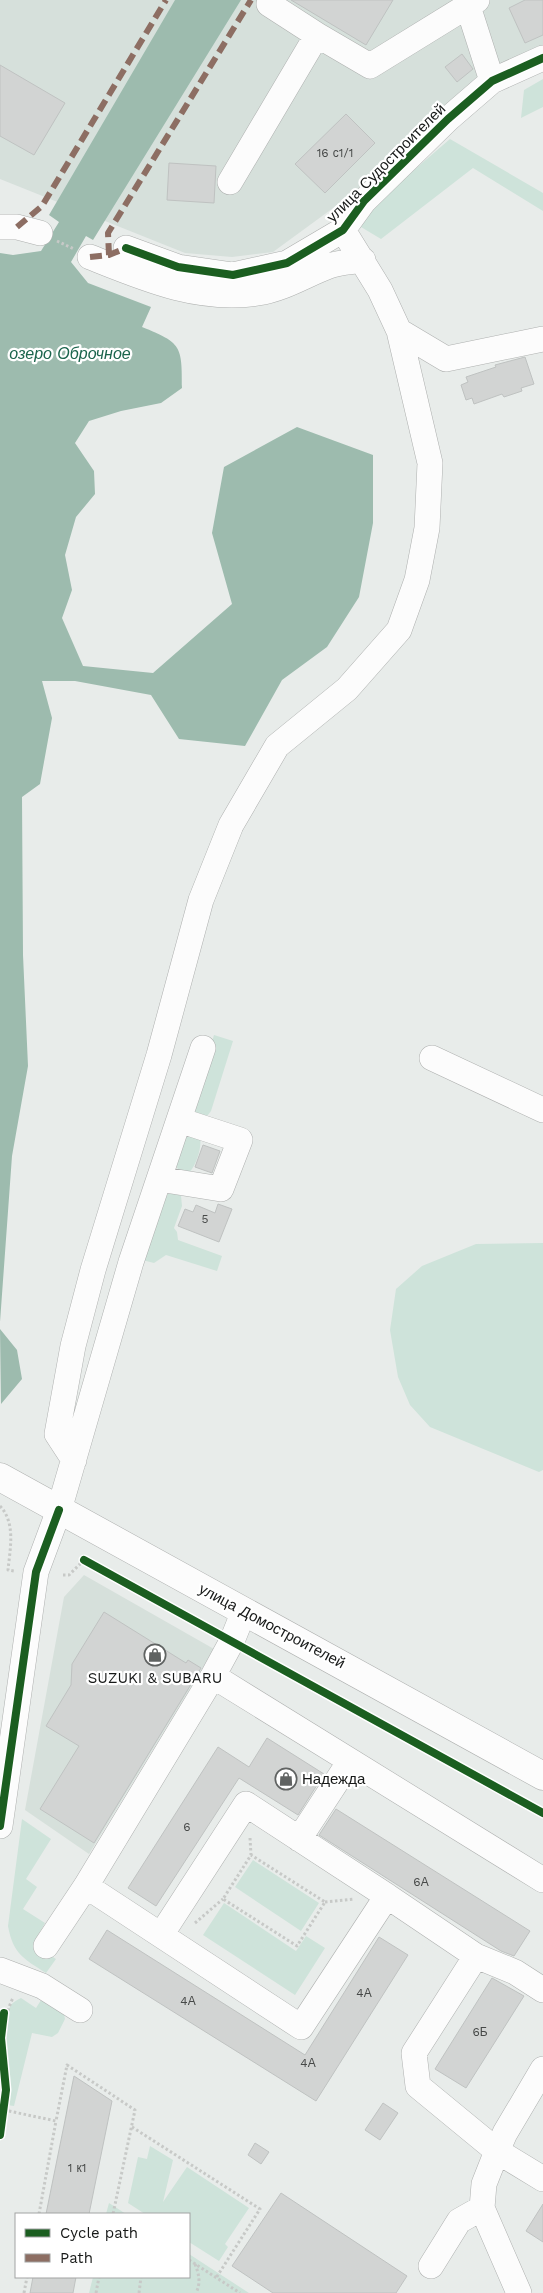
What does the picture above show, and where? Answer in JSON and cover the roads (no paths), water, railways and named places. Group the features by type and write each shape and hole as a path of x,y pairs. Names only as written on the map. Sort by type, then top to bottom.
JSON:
{"main road":[{"name":"улица Домостроителей","path":"0,1477 543,1776"}],"street":[{"path":"271,0 269,4 370,66 470,1 492,81"},
{"path":"230,182 317,35"},
{"name":"улица Судостроителей","path":"126,248 178,267 233,275 287,263 343,230 364,202 448,119 492,81 543,58"},
{"path":"0,227 17,227 47,236"},
{"path":"74,1460 56,1434 73,1346 204,892 231,825 277,746 346,689 399,630 417,580 427,528 430,463 399,332 363,260 343,230"},
{"path":"83,254 155,283 206,295 259,293 298,282 330,266 363,260"},
{"path":"399,332 446,359 543,339"},
{"path":"0,1826 36,1572 59,1510 131,1262 202,1048"},
{"path":"432,1058 543,1110"},
{"path":"159,1179 221,1189 240,1140 179,1120"},
{"path":"46,1946 86,1886 213,1676 232,1641 244,1611"},
{"path":"213,1676 543,1880"},
{"path":"299,1839 350,1760"},
{"path":"169,1940 246,1804 476,1956 515,1972 543,1990"},
{"path":"86,1886 301,2027 386,1896"},
{"path":"476,1956 414,2053 418,2086 497,2151 543,2179"},
{"path":"0,1970 42,1986 80,2010"},
{"path":"519,2293 482,2208 484,2184 504,2133 543,2069"},
{"path":"431,2266 459,2222 482,2208"}],"water":[{"name":"озеро Оброчное","path":"175,0 241,0 93,240 86,236 71,262 88,283 151,307 142,327 165,337 177,348 180,354 182,388 161,403 121,411 89,421 75,443 94,471 95,494 76,517 65,555 72,590 62,618 83,666 153,673 232,604 212,533 224,467 297,427 373,455 373,523 359,597 327,647 282,680 245,746 179,739 151,695 75,681 42,681 52,718 40,784 22,797 23,955 28,1066 12,1156 0,1322 0,253 13,255 41,251 59,222 49,215"},
{"path":"0,1329 17,1350 22,1379 1,1404"}],"place":[{"name":"SUZUKI & SUBARU","path":"155,1655"},
{"name":"Надежда","path":"286,1779"}]}
